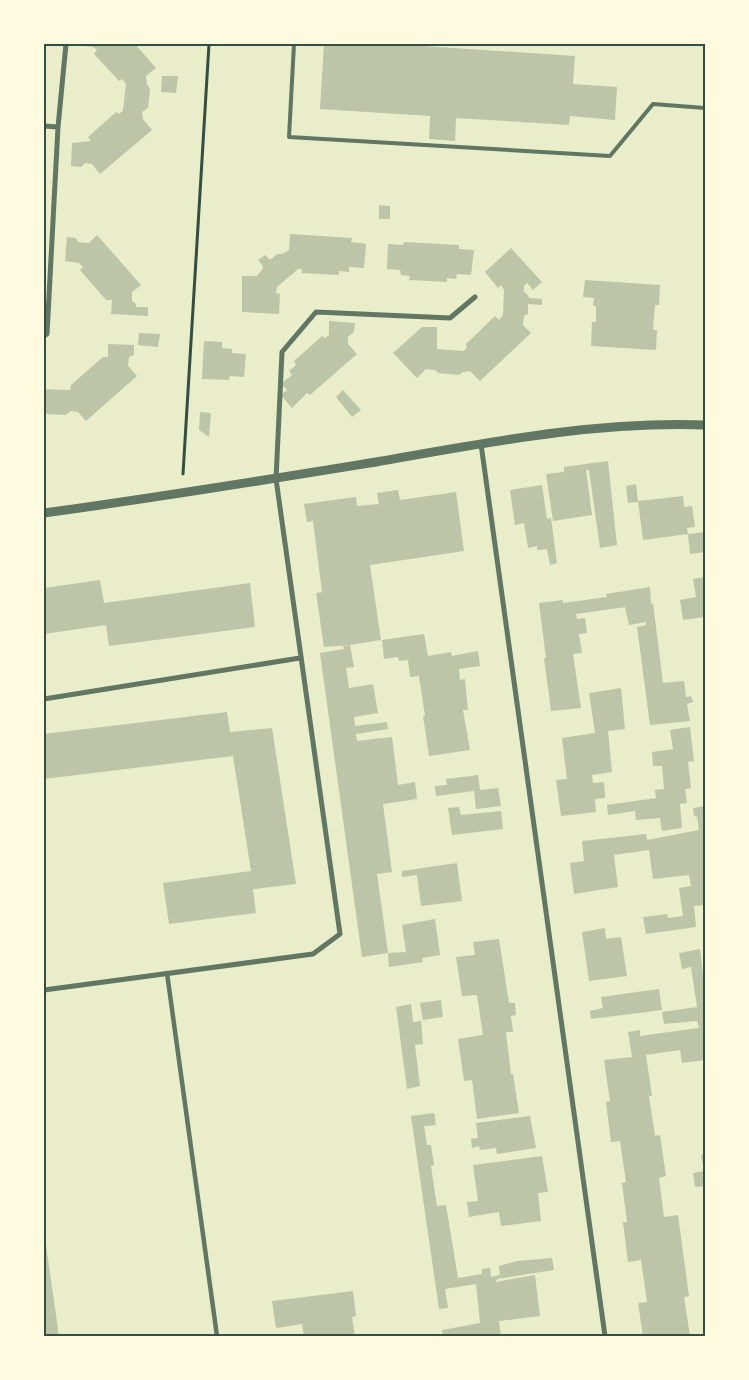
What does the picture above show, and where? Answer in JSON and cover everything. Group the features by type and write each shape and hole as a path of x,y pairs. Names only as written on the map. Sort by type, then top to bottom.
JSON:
{"street":[{"path":"44,336 47,334 58,127 66,44"},
{"path":"44,126 58,127"},
{"path":"44,990 313,954 340,934 276,479 282,352 316,312 450,318 475,297"},
{"path":"44,513 276,479 586,428 705,425"},
{"path":"481,444 605,1336"},
{"path":"44,699 300,658"},
{"path":"167,974 217,1336"}],"lane":[{"path":"294,44 289,137 610,156 654,104 705,108"}],"path":[{"path":"179,494 183,470 209,44"}],"building":[{"path":"77,44 135,44 156,68 146,76 150,89 148,108 142,112 143,119 152,130 100,174 92,164 85,163 81,167 71,166 72,143 91,141 88,137 116,112 119,114 123,111 126,84 122,79 119,81 94,54 97,50 93,47"},
{"path":"324,44 394,44 575,56 573,84 617,87 615,120 570,116 569,125 456,118 455,141 429,139 430,116 320,109"},
{"path":"162,76 178,76 176,93 161,92"},
{"path":"379,205 390,206 390,219 379,219"},
{"path":"290,234 352,238 351,242 366,244 364,268 349,267 349,272 339,271 339,275 302,273 302,269 298,269 277,287 276,293 280,294 279,314 242,312 242,276 257,276 263,266 258,260 265,255 270,260 277,254 282,254 289,250"},
{"path":"97,235 141,285 132,292 132,301 136,304 136,307 148,307 148,316 111,314 112,300 106,300 80,270 83,267 79,263 65,261 67,237 76,238 78,242 89,243"},
{"path":"404,242 459,245 459,249 474,250 471,275 457,274 456,279 447,278 447,282 409,280 410,276 401,275 400,270 387,269 388,244 403,245"},
{"path":"511,248 542,282 533,290 527,283 524,286 524,292 529,298 542,299 542,305 528,304 528,314 524,316 523,325 531,333 480,381 470,371 459,375 438,373 435,370 426,369 417,378 393,353 422,327 437,327 437,349 464,351 467,347 466,344 495,316 499,320 503,315 504,290 501,285 498,288 485,272"},
{"path":"585,280 660,285 659,305 655,305 653,330 657,330 656,350 591,346 592,322 596,322 596,306 593,306 594,298 583,297"},
{"path":"329,321 355,323 354,332 348,337 348,344 357,354 310,395 307,393 292,408 281,395 287,390 281,384 292,375 289,371 296,365 294,361 322,336 325,338 329,335"},
{"path":"139,333 160,334 158,347 138,345"},
{"path":"204,341 222,342 222,348 232,349 232,353 246,354 244,377 230,376 229,380 202,379"},
{"path":"108,344 134,345 134,355 129,357 128,366 137,376 86,421 78,412 71,411 65,415 47,414 44,410 44,389 70,390 71,385 103,357 108,357"},
{"path":"343,390 361,410 352,417 336,397"},
{"path":"200,412 211,413 209,437 199,430"},
{"path":"608,461 617,545 600,548 589,470 586,470 592,515 553,521 546,474 564,472 564,467"},
{"path":"636,484 638,502 628,503 626,486"},
{"path":"542,485 547,519 551,518 557,563 550,565 547,549 537,550 537,546 528,548 524,523 515,525 510,490"},
{"path":"398,490 400,500 456,492 464,551 370,565 381,640 324,647 316,593 322,592 313,521 307,522 304,504 356,497 357,506 379,504 377,493"},
{"path":"683,496 684,507 692,506 695,527 687,528 688,534 643,540 638,501"},
{"path":"705,532 705,552 690,554 688,534"},
{"path":"705,577 705,617 683,620 680,600 696,597 693,579"},
{"path":"100,580 104,603 250,583 255,627 109,646 106,625 44,634 44,588"},
{"path":"650,587 663,683 684,681 686,697 691,696 693,702 687,704 690,721 650,725 637,627 646,625 646,622 629,625 625,607 576,614 577,619 585,618 587,633 579,634 582,653 573,654 581,708 551,711 539,603 563,600 563,603 607,597 606,594"},
{"path":"424,634 428,656 451,652 452,656 478,651 480,666 459,669 460,680 465,679 468,710 463,710 470,750 429,756 419,676 410,677 408,660 399,661 398,657 384,659 382,640"},
{"path":"350,645 354,667 346,668 349,688 373,684 378,713 354,717 355,726 387,722 388,729 356,734 357,741 392,737 398,785 415,782 417,799 383,804 392,872 377,874 388,953 362,957 320,653 344,649 343,646"},
{"path":"621,688 625,729 608,731 612,772 592,775 593,783 604,782 605,798 595,799 596,812 561,816 556,780 567,779 562,738 595,733 589,693"},
{"path":"227,712 230,732 272,728 296,884 253,889 256,913 169,924 163,883 251,871 233,756 44,779 44,734"},
{"path":"690,727 694,761 688,762 691,788 685,789 687,803 680,804 682,828 662,831 660,818 636,820 635,811 608,815 607,805 656,798 655,790 664,789 662,766 653,766 652,752 673,749 670,730"},
{"path":"478,775 480,790 498,788 501,806 476,809 474,791 436,796 435,786 447,785 446,779"},
{"path":"705,806 705,905 694,906 696,927 646,934 643,917 667,914 668,918 683,916 679,888 691,886 689,875 653,879 649,850 614,855 618,887 574,894 570,863 584,861 582,841 646,834 647,840 699,830 693,808"},
{"path":"459,807 461,815 501,811 503,829 452,835 448,808"},
{"path":"457,863 462,901 421,906 417,875 402,877 402,871"},
{"path":"435,919 440,955 422,958 423,962 389,967 388,953 406,952 402,925"},
{"path":"605,928 606,939 621,937 627,976 589,981 582,932"},
{"path":"499,939 509,1003 515,1003 516,1015 511,1016 513,1032 506,1032 511,1074 513,1074 519,1113 477,1119 472,1080 464,1081 458,1039 483,1035 477,995 462,996 456,957 475,955 473,942"},
{"path":"700,949 705,991 705,1060 682,1063 680,1050 646,1055 652,1096 649,1096 655,1136 660,1135 666,1176 659,1178 664,1217 678,1215 689,1296 684,1297 690,1336 643,1336 638,1303 647,1302 641,1260 628,1262 623,1222 627,1222 622,1183 626,1182 620,1141 611,1142 606,1102 610,1101 604,1060 632,1057 628,1032 640,1030 640,1036 699,1028 697,1021 664,1024 662,1012 697,1007 691,967 682,969 679,953"},
{"path":"659,989 662,1010 591,1019 590,1011 603,1008 601,997"},
{"path":"441,1000 443,1017 423,1020 420,1003"},
{"path":"411,1004 413,1022 421,1021 423,1044 415,1045 420,1086 407,1089 396,1007"},
{"path":"434,1113 436,1125 424,1126 427,1145 431,1145 434,1165 431,1166 437,1206 446,1205 458,1278 482,1274 482,1269 490,1268 491,1277 500,1275 499,1266 517,1261 552,1258 554,1270 497,1279 496,1282 535,1275 540,1316 499,1321 501,1336 443,1336 442,1330 480,1323 476,1284 445,1289 448,1308 439,1309 411,1116"},
{"path":"530,1116 536,1148 497,1154 496,1148 480,1150 479,1146 472,1148 471,1139 478,1138 476,1123"},
{"path":"701,1155 705,1155 705,1186 695,1187 693,1173 704,1171"},
{"path":"542,1156 548,1192 538,1193 541,1221 501,1226 499,1212 469,1217 467,1202 478,1201 473,1165"},
{"path":"45,1238 59,1336 44,1336"},
{"path":"353,1291 356,1316 352,1317 355,1336 304,1336 302,1324 276,1328 272,1301"}]}
